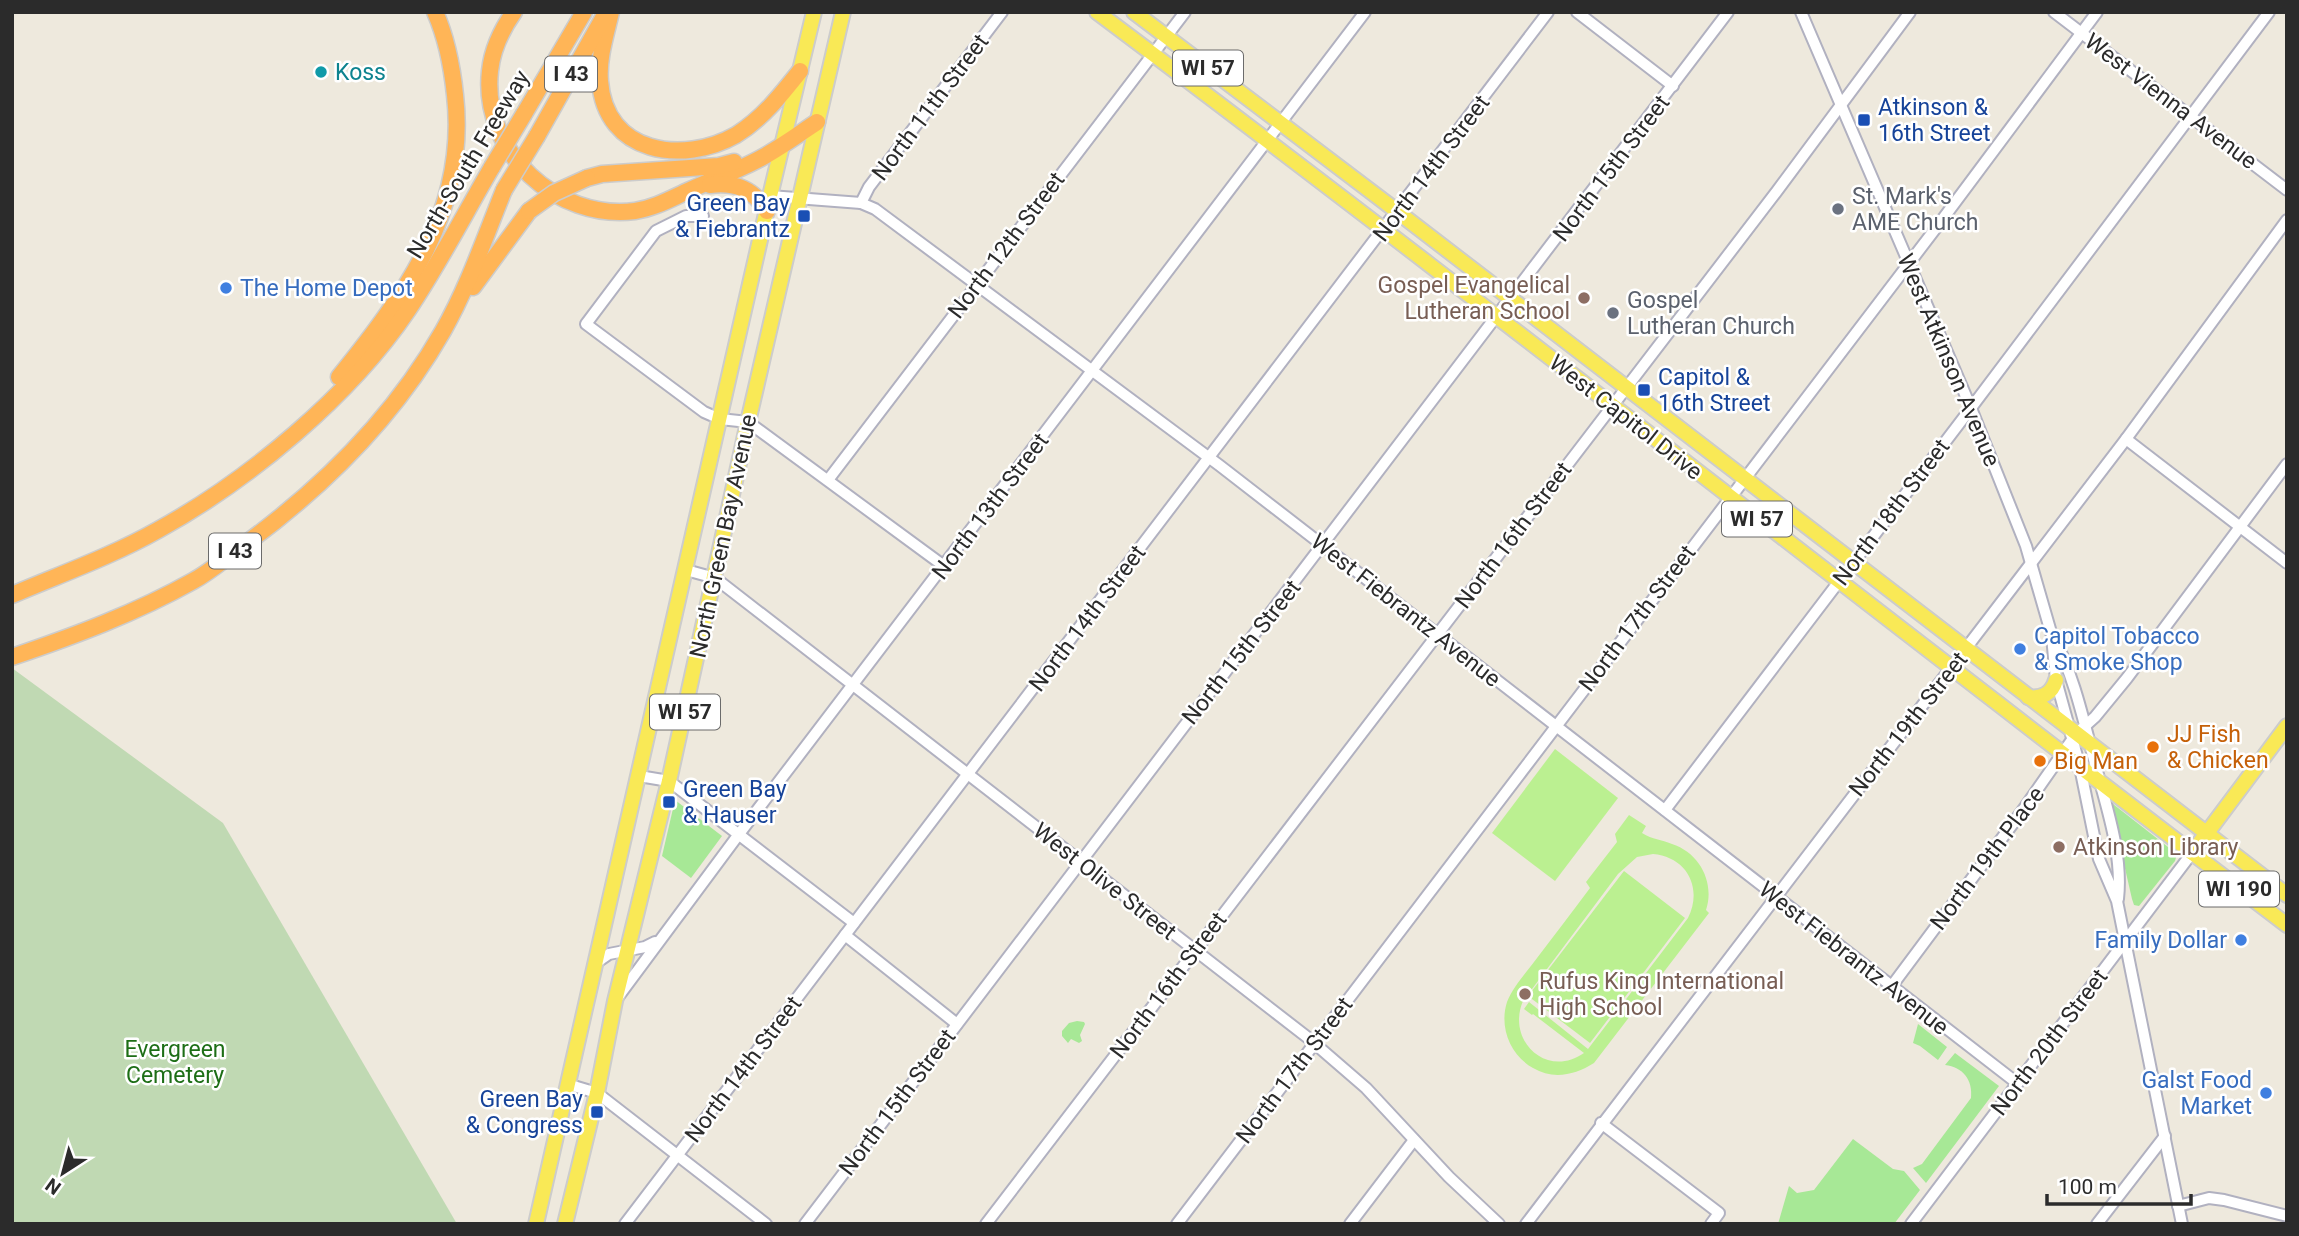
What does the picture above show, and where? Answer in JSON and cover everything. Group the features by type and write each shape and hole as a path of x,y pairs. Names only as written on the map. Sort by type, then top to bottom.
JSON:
{"highway":[{"path":"292,435 369,340 405,290 425,255 449,194 456,156 457,114 452,65 435,12"},
{"path":"513,12 494,52 490,72 495,119 502,140 526,173 543,188 559,197 592,208 613,211 651,208 765,156 817,122"},
{"name":"North-South Freeway","path":"12,595 157,531 230,485 292,435 333,397 374,354 408,310 584,12"},
{"path":"608,12 600,65 600,83 605,102 614,121 629,137 650,148 667,152 684,151 723,142 765,112 800,71"},
{"name":"North-South Freeway","path":"12,657 93,629 195,580 300,502 361,443 421,368 444,329 469,277 504,190 608,12"},
{"path":"444,329 489,262 529,211 554,193 602,174 719,166 778,146"},
{"path":"698,187 731,184 746,189 768,204"}],"main road":[{"name":"North Green Bay Avenue","path":"536,1224 720,419 768,204 778,146 814,12"},
{"name":"North Green Bay Avenue","path":"565,1224 843,12"},
{"name":"West Capitol Drive","path":"1097,12 2287,925"},
{"name":"West Capitol Drive","path":"1134,12 2287,895"},
{"path":"2028,697 2037,698 2047,694 2053,689 2056,680"},
{"name":"North 20th Street","path":"2192,853 2287,726"}],"street":[{"name":"North 11th Street","path":"861,203 869,187 1002,12"},
{"name":"North 12th Street","path":"828,480 1185,12"},
{"name":"North 13th Street","path":"615,1001 739,834 1365,12"},
{"name":"North 14th Street","path":"625,1224 1548,12"},
{"path":"1577,12 1672,86"},
{"name":"North 15th Street","path":"805,1224 1728,12"},
{"name":"West Atkinson Avenue","path":"1801,12 1971,408 2032,563 2052,636 2056,680 2076,732"},
{"name":"North 16th Street","path":"986,1224 1910,12"},
{"name":"West Vienna Avenue","path":"2054,12 2287,190"},
{"name":"North 17th Street","path":"1177,1224 2097,12"},
{"name":"North 18th Street","path":"1665,810 2269,12"},
{"name":"West Fiebrantz Avenue","path":"768,204 801,199 861,203 875,209 1209,458 2017,1083"},
{"path":"703,216 686,216 656,231 586,324 704,412 720,419 748,422 944,566"},
{"name":"North 19th Street","path":"1526,1224 2126,439 2287,220"},
{"path":"2126,439 2287,563"},
{"name":"North 19th Place","path":"1891,987 2063,755 2076,732 2095,718 2127,678 2287,464"},
{"name":"West Olive Street","path":"686,570 715,578 1315,1043 1366,1088 1449,1177 1499,1224"},
{"name":"West Atkinson Avenue","path":"2052,636 2066,664 2080,767 2099,859 2118,901"},
{"name":"West Atkinson Avenue","path":"2090,744 2119,868 2118,901 2125,942 2182,1224"},
{"path":"639,776 668,781 854,923"},
{"name":"North 20th Street","path":"1911,1224 2192,853"},
{"path":"596,963 609,954 650,946 665,933"},
{"path":"845,935 957,1024"},
{"path":"567,1084 597,1093 766,1224"},
{"path":"1601,1123 1719,1213 1711,1224"},
{"path":"2097,1224 2165,1136"},
{"path":"1350,1224 1414,1140"},
{"path":"2178,1206 2209,1198 2287,1216"}],"green space":[{"name":"Evergreen Cemetery","path":"12,668 223,823 457,1224 12,1224"},
{"path":"1555,749 1618,798 1555,881 1492,833"},
{"path":"675,800 722,836 691,878 662,856"},
{"path":"2113,804 2177,854 2175,861 2139,906 2134,905 2132,899 2111,807"},
{"path":"1629,815 1646,826 1642,833 1682,848 1690,854 1703,870 1707,880 1706,910 1709,913 1594,1063 1564,1075 1541,1072 1518,1056 1508,1040 1504,1021 1507,1002 1519,981 1590,888 1586,882 1617,842 1615,834","holes":["1653,854 1675,861 1689,876 1694,896 1688,918 1588,1049 1529,1002 1524,1009 1584,1053 1570,1060 1544,1059 1533,1052 1520,1030 1519,1016 1523,1001 1618,874 1637,857"]},
{"path":"1624,871 1685,918 1590,1043 1528,996"},
{"path":"1077,1021 1085,1024 1080,1035 1082,1041 1079,1043 1071,1039 1068,1043 1062,1036 1062,1031 1069,1023"},
{"path":"1918,1024 1947,1047 1938,1060 1913,1043"},
{"path":"1955,1053 1999,1086 1926,1183 1913,1168 1922,1164 1971,1098 1968,1080 1962,1072 1945,1065"},
{"path":"1853,1139 1893,1169 1904,1171 1920,1190 1894,1224 1778,1224 1789,1186 1797,1193 1814,1190"}],"place":[{"name":"Koss","path":"321,72"},
{"name":"Atkinson & 16th Street","path":"1864,120"},
{"name":"St. Mark's AME Church","path":"1838,209"},
{"name":"Green Bay & Fiebrantz","path":"804,216"},
{"name":"The Home Depot","path":"226,288"},
{"name":"Gospel Evangelical Lutheran School","path":"1584,298"},
{"name":"Gospel Lutheran Church","path":"1613,313"},
{"name":"Capitol & 16th Street","path":"1644,390"},
{"name":"Capitol Tobacco & Smoke Shop","path":"2020,649"},
{"name":"JJ Fish & Chicken","path":"2153,747"},
{"name":"Big Man","path":"2040,761"},
{"name":"Green Bay & Hauser","path":"669,802"},
{"name":"Atkinson Library","path":"2059,847"},
{"name":"Family Dollar","path":"2241,940"},
{"name":"Rufus King International High School","path":"1525,994"},
{"name":"Galst Food Market","path":"2266,1093"},
{"name":"Green Bay & Congress","path":"597,1112"}]}
